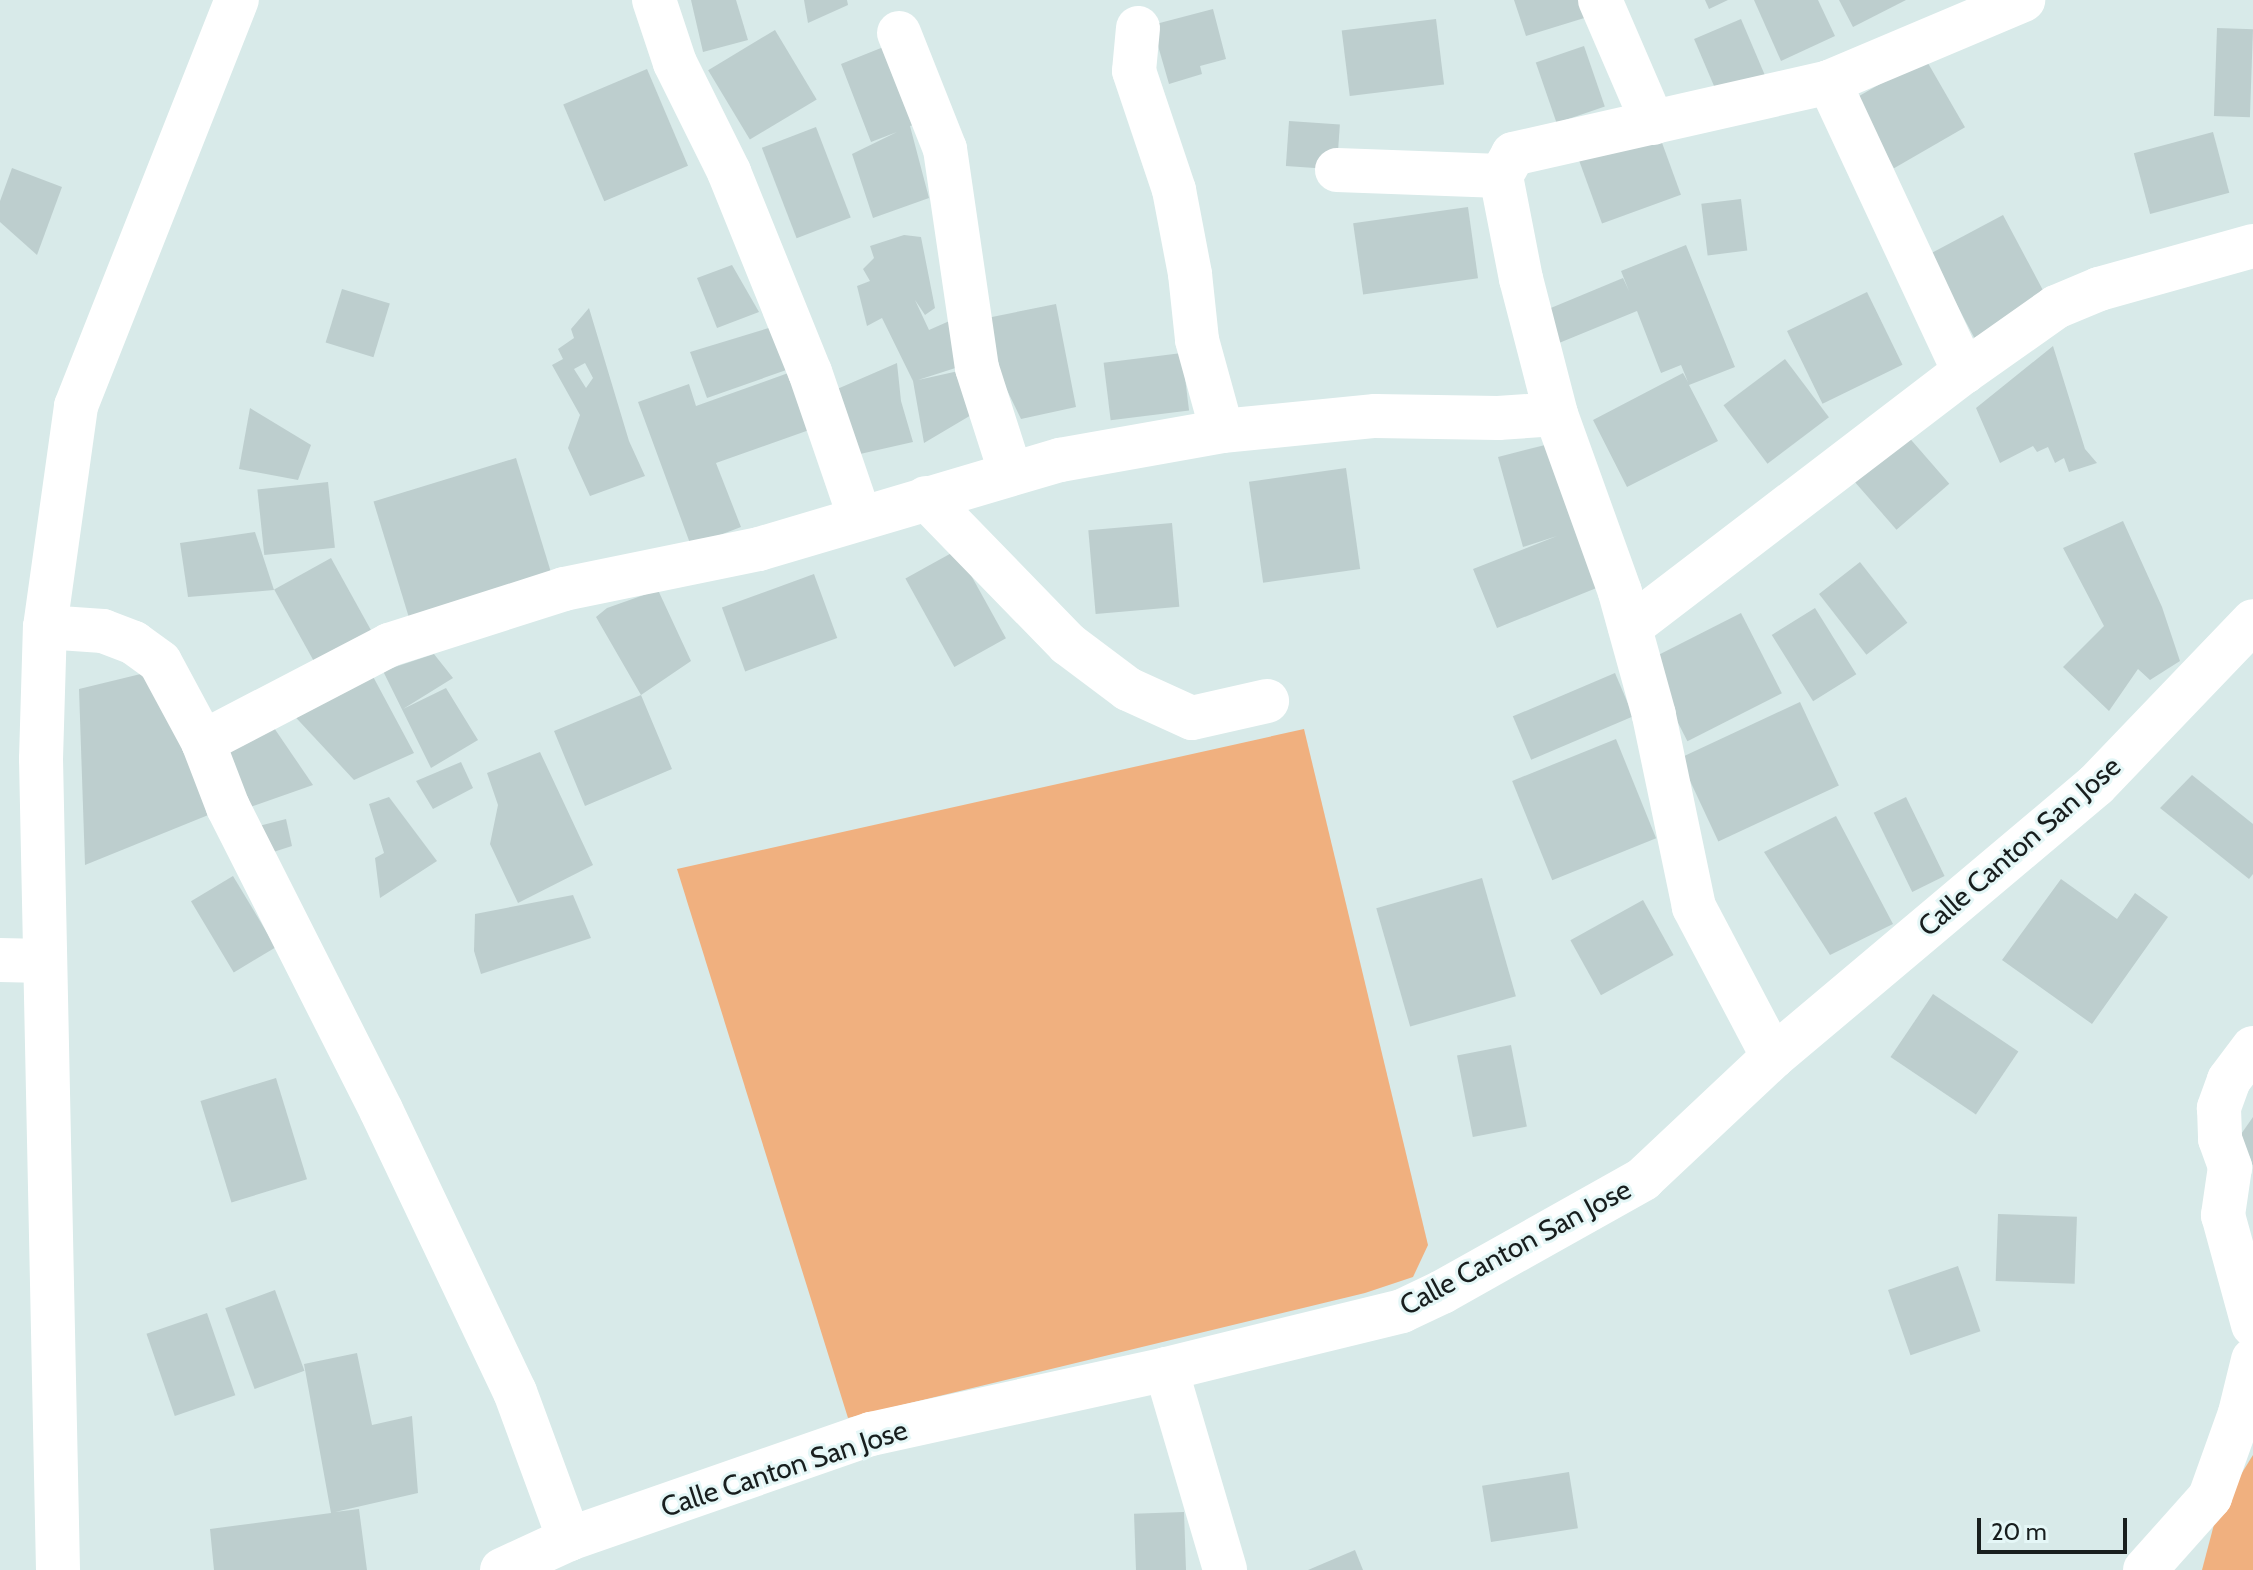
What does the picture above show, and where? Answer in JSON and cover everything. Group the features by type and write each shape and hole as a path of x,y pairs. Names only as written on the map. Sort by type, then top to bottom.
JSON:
{"street":[{"path":"58,1570 41,759 45,627 76,406 237,0"},
{"path":"654,0 675,63 729,172 810,372 860,518"},
{"path":"1600,0 1653,123"},
{"path":"1773,1057 1694,907 1654,715 1630,627 1556,414 1521,279 1501,176 1513,154 1829,82 2023,0"},
{"path":"1138,28 1134,71 1174,190 1190,274 1197,340 1222,431"},
{"path":"899,33 945,149 977,368 1011,474"},
{"path":"1829,82 1964,372"},
{"path":"1337,170 1501,176"},
{"path":"1630,627 1964,372 2056,307 2099,289 2253,246"},
{"path":"203,742 389,645 564,589 759,549 1060,460 1222,431 1375,416 1498,418 1556,414"},
{"path":"926,498 1068,644 1128,689 1192,718 1267,701"},
{"name":"Calle Canton San Jose","path":"502,1570 569,1539 871,1434 1166,1369 1402,1311 1442,1292 1643,1179 1773,1057 2096,785 2253,621"},
{"path":"45,627 103,631 134,643 160,662 203,742 228,807 381,1110 515,1392 551,1481 569,1539"},
{"path":"0,960 44,961"},
{"path":"2253,1048 2229,1080 2219,1108 2220,1139 2230,1167 2223,1215 2253,1325"},
{"path":"2145,1570 2210,1497 2240,1413 2253,1360"},
{"path":"1166,1369 1225,1570"}],"shaded area":[{"path":"1304,729 1428,1245 1413,1277 1365,1293 848,1418 677,869"},
{"path":"2253,1455 2253,1570 2202,1570 2217,1513"}],"building":[{"path":"691,0 736,0 748,40 703,52"},
{"path":"804,0 847,0 848,5 808,23"},
{"path":"1514,0 1589,0 1594,15 1526,36"},
{"path":"1705,0 1728,0 1709,9"},
{"path":"1754,0 1818,0 1835,36 1781,61"},
{"path":"1839,0 1906,0 1853,27"},
{"path":"1213,9 1226,59 1200,66 1202,74 1169,84 1152,25"},
{"path":"1436,19 1444,85 1350,96 1342,31"},
{"path":"1741,19 1765,76 1718,96 1694,39"},
{"path":"2217,28 2253,29 2250,117 2214,116"},
{"path":"775,30 817,99 750,140 708,70"},
{"path":"886,46 916,124 910,126 929,198 873,218 852,154 897,132 871,142 841,64"},
{"path":"1584,46 1605,107 1557,123 1536,63"},
{"path":"1925,58 1965,127 1894,168 1854,99"},
{"path":"647,69 688,166 604,201 563,105"},
{"path":"1289,121 1340,125 1337,169 1286,166"},
{"path":"816,127 851,218 797,238 762,148"},
{"path":"1657,129 1681,195 1602,224 1578,158"},
{"path":"2213,132 2229,193 2150,214 2134,153"},
{"path":"12,168 62,187 37,255 0,222 0,201"},
{"path":"1741,199 1747,251 1708,255 1701,204"},
{"path":"1468,207 1478,278 1363,294 1353,223"},
{"path":"2003,215 2048,299 1974,338 1930,254"},
{"path":"904,235 921,237 935,308 925,315 915,300 929,330 954,319 971,363 918,380 963,370 978,411 924,443 913,381 882,318 867,326 857,286 870,281 863,269 874,258 870,246"},
{"path":"1686,245 1735,367 1689,385 1718,441 1627,487 1593,420 1683,373 1688,382 1681,365 1661,373 1637,311 1559,343 1546,310 1623,278 1629,291 1621,271"},
{"path":"732,265 759,312 717,328 697,278"},
{"path":"342,289 390,304 373,357 326,343"},
{"path":"1867,292 1903,365 1823,404 1787,331"},
{"path":"1056,304 1076,407 1021,419 970,314 987,318"},
{"path":"589,308 629,441 645,476 590,496 568,448 580,415 552,365 563,359 558,349 574,338 571,329","holes":["585,363 593,378 586,388 574,369"]},
{"path":"772,327 792,368 707,398 690,352"},
{"path":"2053,346 2085,449 2097,463 2069,472 2064,458 2055,463 2048,447 2037,452 2033,446 2000,463 1976,408"},
{"path":"1182,353 1189,411 1111,420 1104,363"},
{"path":"1785,359 1829,417 1767,464 1724,405"},
{"path":"897,363 901,401 913,442 860,454 828,393"},
{"path":"791,372 812,429 716,463 741,527 691,546 638,402 689,384 696,406"},
{"path":"250,408 311,445 298,480 239,469"},
{"path":"1906,434 1949,484 1896,530 1853,480"},
{"path":"1549,444 1599,587 1497,628 1473,569 1557,536 1523,547 1498,457"},
{"path":"516,458 554,581 411,625 374,502"},
{"path":"1346,468 1360,569 1263,583 1249,482"},
{"path":"328,482 335,548 264,555 257,489"},
{"path":"2123,521 2162,607 2180,661 2150,680 2138,669 2109,711 2063,667 2104,626 2063,548"},
{"path":"1172,523 1179,607 1096,614 1088,530"},
{"path":"255,532 274,590 188,597 180,543"},
{"path":"957,550 1006,638 954,667 905,579"},
{"path":"331,558 377,640 320,672 274,590"},
{"path":"1860,562 1907,623 1866,655 1819,594"},
{"path":"814,574 837,638 745,671 722,608"},
{"path":"658,590 691,661 641,695 596,617 607,608"},
{"path":"1815,608 1856,674 1813,701 1772,635"},
{"path":"1741,613 1782,693 1687,741 1647,661"},
{"path":"434,654 453,678 403,709 446,688 478,740 431,768 383,671"},
{"path":"369,669 414,753 354,780 287,708"},
{"path":"153,671 228,807 85,865 79,689"},
{"path":"1615,673 1633,716 1531,760 1513,716"},
{"path":"641,695 672,769 585,806 554,731"},
{"path":"1800,702 1839,785 1718,842 1679,758"},
{"path":"270,722 313,785 242,810 213,746"},
{"path":"1616,739 1656,838 1552,880 1512,781"},
{"path":"540,752 593,865 518,903 490,844 498,805 487,773"},
{"path":"461,762 473,788 433,809 416,781"},
{"path":"2192,775 2253,824 2253,874 2249,879 2160,808"},
{"path":"389,797 437,861 380,898 375,858 384,853 369,804"},
{"path":"1906,797 1945,876 1912,892 1874,813"},
{"path":"1836,816 1893,924 1830,955 1764,852"},
{"path":"286,819 292,846 261,856 251,828"},
{"path":"233,876 276,947 234,972 191,901"},
{"path":"1482,878 1516,996 1410,1027 1376,908"},
{"path":"2061,879 2117,919 2135,893 2168,917 2092,1024 2002,960"},
{"path":"573,895 591,938 481,974 474,951 475,914"},
{"path":"1643,900 1674,955 1601,995 1570,940"},
{"path":"1933,994 2018,1052 1976,1115 1891,1057"},
{"path":"1511,1045 1527,1126 1473,1137 1457,1055"},
{"path":"276,1078 307,1179 231,1202 200,1101"},
{"path":"2253,1117 2253,1165 2232,1147"},
{"path":"1998,1214 2077,1217 2075,1284 1996,1281"},
{"path":"1958,1266 1980,1331 1910,1355 1888,1290"},
{"path":"275,1290 304,1371 255,1389 225,1308"},
{"path":"207,1313 235,1395 175,1416 146,1334"},
{"path":"357,1353 372,1425 412,1416 418,1493 335,1512 359,1509 367,1570 214,1570 210,1529 331,1513 304,1364"},
{"path":"1569,1472 1578,1528 1491,1542 1482,1486"},
{"path":"1184,1512 1186,1570 1136,1570 1134,1514"},
{"path":"1355,1550 1363,1570 1308,1570"}]}
